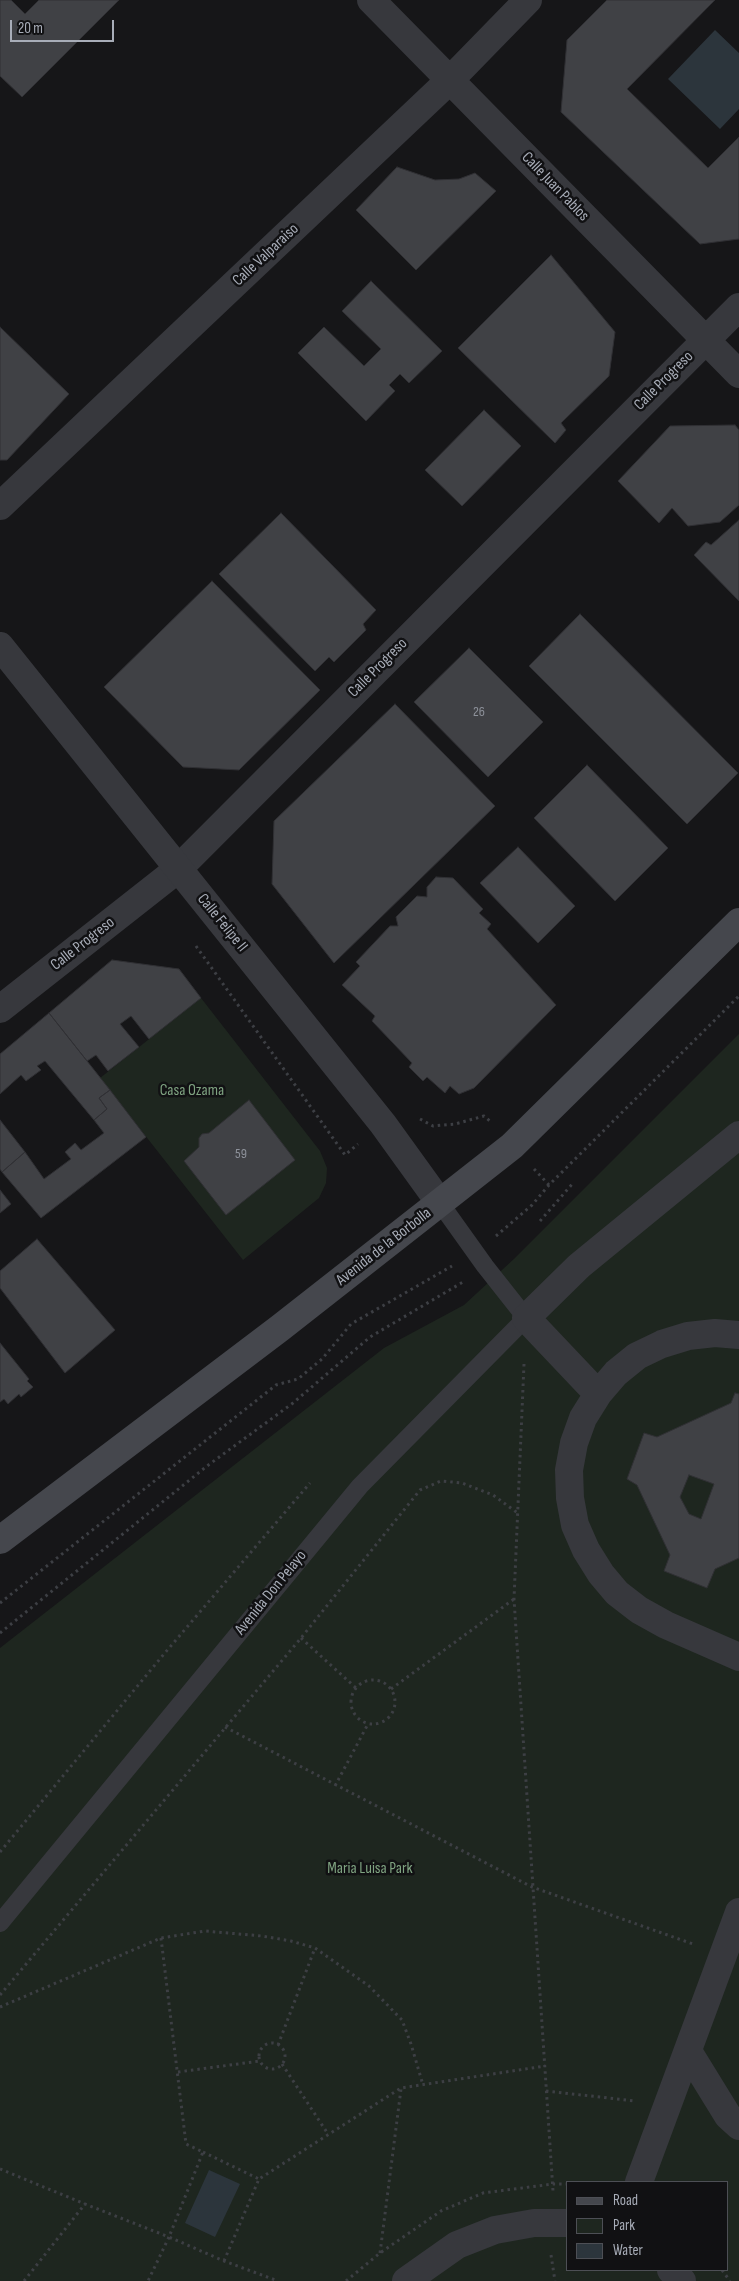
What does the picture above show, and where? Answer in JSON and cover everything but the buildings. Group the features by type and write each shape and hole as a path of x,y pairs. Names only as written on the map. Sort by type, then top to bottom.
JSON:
{"main road":[{"name":"Avenida de la Borbolla","path":"0,1540 114,1455 512,1146 739,922"}],"street":[{"name":"Calle Juan Pablos","path":"371,0 451,79 739,374"},
{"name":"Calle Valparaiso","path":"0,506 451,79 528,0"},
{"name":"Calle Progreso","path":"0,1009 178,869 739,306"},
{"name":"Calle Felipe II","path":"0,646 383,1124 440,1203"},
{"path":"598,1394 526,1318 579,1266 739,1135"},
{"path":"739,1335 715,1333 688,1336 662,1344 637,1356 616,1373 598,1394 583,1418 574,1443 569,1470 570,1498 575,1525 586,1550 601,1574 617,1592 639,1610 666,1625 739,1657"},
{"path":"639,2181 739,1912"},
{"path":"688,2051 728,2116 739,2126"},
{"path":"406,2281 457,2245 495,2230 534,2223 562,2223"},
{"path":"672,2271 682,2281"}],"lane":[{"path":"440,1203 494,1278 526,1318"},
{"name":"Avenida Don Pelayo","path":"0,1923 360,1486 526,1318"}],"path":[{"path":"193,941 345,1155 359,1143"},
{"path":"532,1205 549,1185 739,996"},
{"path":"416,1117 433,1126 455,1124 484,1116"},
{"path":"540,1221 574,1182"},
{"path":"0,1602 276,1385 298,1379 322,1359 350,1324 458,1262"},
{"path":"0,1633 207,1466 292,1403 370,1337 446,1290 470,1278"},
{"path":"526,1318 514,1599 546,2091 562,2223"},
{"path":"0,1994 301,1638 420,1490 440,1482 462,1483 493,1495 519,1514"},
{"path":"0,1852 164,1654 310,1483"},
{"path":"391,1689 514,1599"},
{"path":"301,1638 356,1688"},
{"path":"368,1680 382,1682 391,1689 395,1699 393,1713 383,1723 368,1724 356,1716 352,1710 352,1695 356,1688 368,1680"},
{"path":"335,1786 368,1724"},
{"path":"225,1727 532,1887 723,1955"},
{"path":"0,2007 161,1938 205,1931 290,1940 314,1948 370,1986 402,2020 412,2044 423,2085"},
{"path":"161,1938 186,2144 259,2179"},
{"path":"278,2045 314,1948"},
{"path":"272,2043 278,2045 285,2053 282,2064 278,2068 269,2069 260,2061 260,2052 264,2046 272,2043"},
{"path":"178,2072 260,2061"},
{"path":"282,2064 328,2134"},
{"path":"224,2261 259,2179 401,2088 545,2066"},
{"path":"380,2253 401,2088"},
{"path":"546,2091 668,2104"},
{"path":"148,2281 169,2237 203,2152"},
{"path":"0,2169 224,2261 278,2281"},
{"path":"24,2281 85,2204"},
{"path":"551,2257 555,2281"}],"green space":[{"name":"Casa Ozama","path":"201,998 320,1151 327,1168 326,1183 319,1198 243,1260 100,1078"},
{"name":"Maria Luisa Park","path":"739,1034 739,2281 0,2281 0,1648 384,1348 464,1305 515,1258"}],"water":[{"path":"715,30 739,53 739,109 720,129 668,79"},
{"path":"209,2170 240,2184 215,2237 185,2223"}]}
